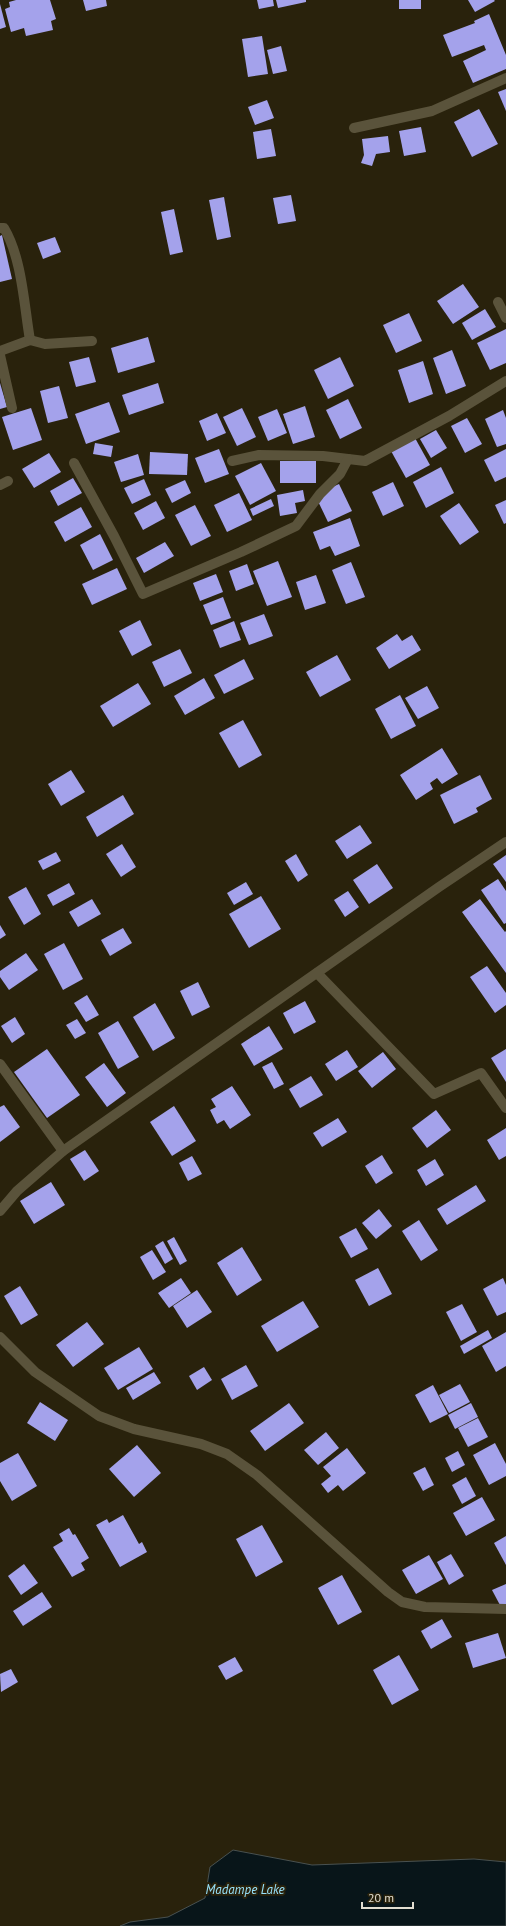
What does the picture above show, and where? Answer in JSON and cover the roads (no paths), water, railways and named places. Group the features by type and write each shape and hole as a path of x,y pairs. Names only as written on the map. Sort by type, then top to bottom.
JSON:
{"street":[{"path":"354,128 432,111 506,78"},
{"path":"0,228 4,228 10,238 21,279 30,340"},
{"path":"498,302 506,318"},
{"path":"0,351 30,340 46,344 92,341"},
{"path":"0,355 12,408"},
{"path":"232,461 259,456 323,456 365,461 449,416 506,381"},
{"path":"74,463 114,536 143,594 296,526 320,494 340,474 348,459"},
{"path":"0,1211 16,1191 63,1151 439,887 506,842"},
{"path":"318,973 434,1094 481,1073 506,1108"},
{"path":"0,1064 63,1151"},
{"path":"0,1337 35,1372 99,1416 134,1429 201,1444 227,1454 257,1475 378,1583 402,1602 425,1606 506,1610"}],"water":[{"name":"Madampe Lake","path":"233,1850 312,1865 474,1859 506,1862 506,1926 120,1926 130,1922 168,1917 205,1898 210,1867"}]}
